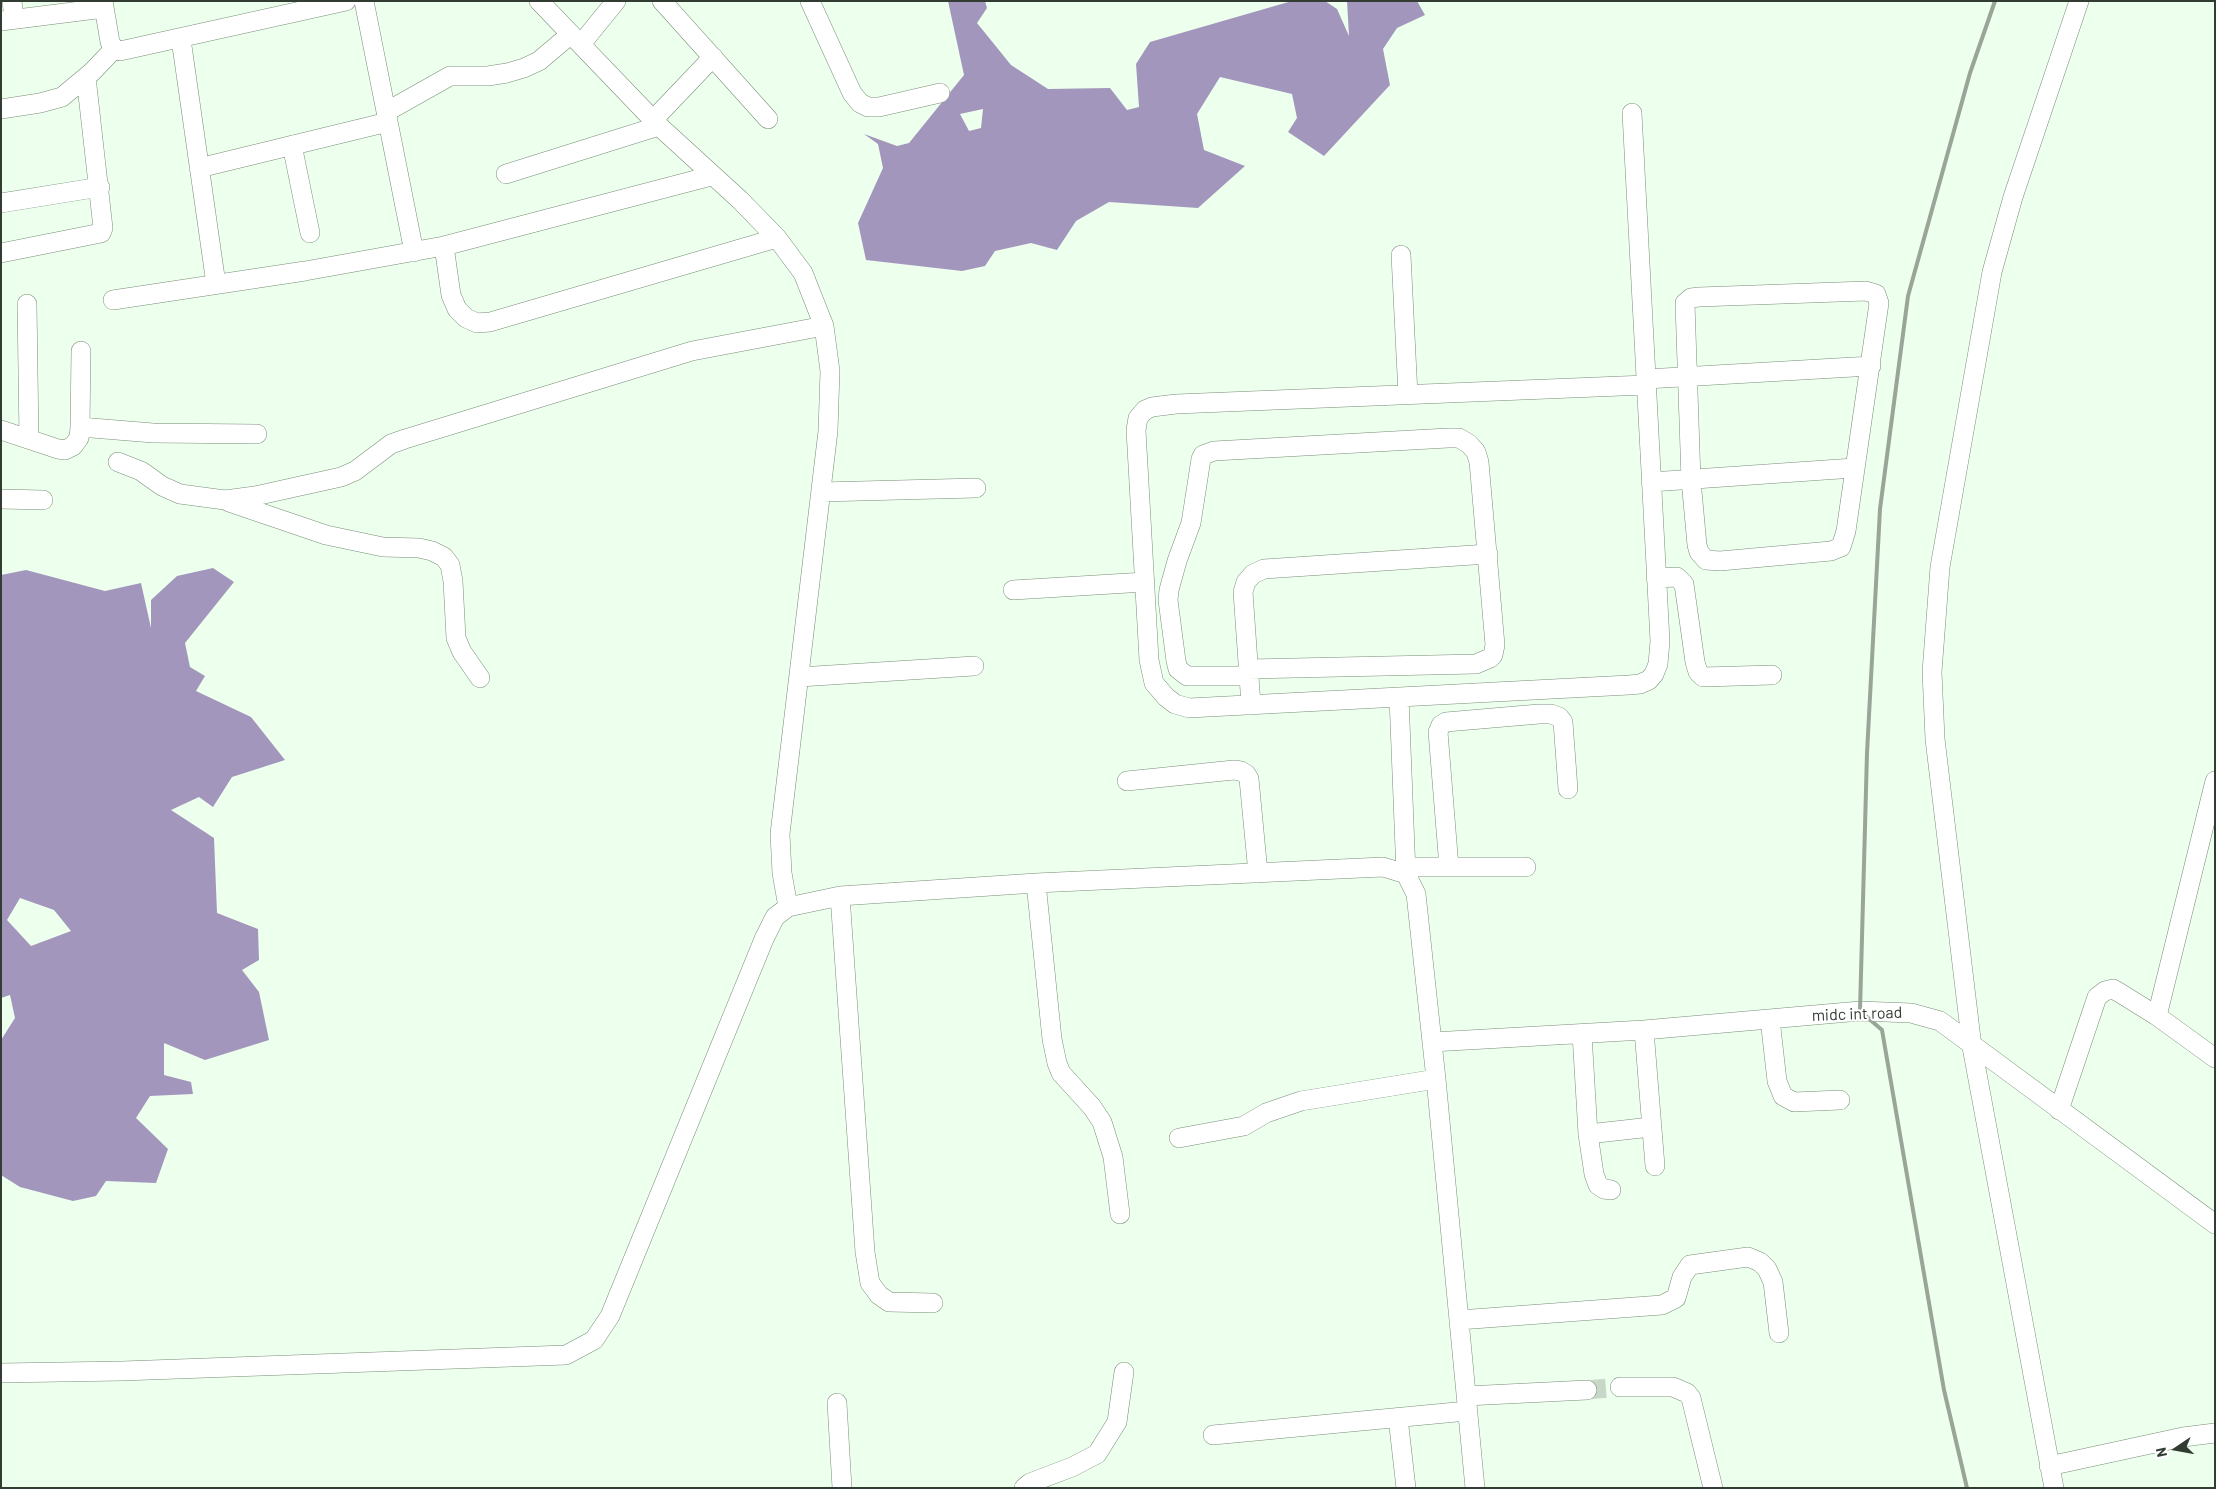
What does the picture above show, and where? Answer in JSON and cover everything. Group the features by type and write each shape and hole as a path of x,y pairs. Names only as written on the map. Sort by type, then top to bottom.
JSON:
{"street":[{"path":"9,14 103,4 110,42 114,49 120,52 181,40 346,1"},
{"path":"364,1 414,252"},
{"path":"539,1 656,123 711,176 740,200 778,238 803,273 824,326 830,371 828,431 780,834 780,860 788,907"},
{"path":"199,168 292,145 387,117 450,76 488,76 524,68 576,39 616,1"},
{"path":"662,1 768,119"},
{"path":"810,1 852,93 860,102 868,107 879,107 940,93"},
{"path":"2054,1488 1972,1047 1933,712 1932,672 1940,567 1992,272 2013,198 2079,1"},
{"path":"181,40 216,284"},
{"path":"1,109 40,103 62,97 86,77 114,49"},
{"path":"506,174 656,123 713,57"},
{"path":"1,253 101,233 104,223 86,77"},
{"path":"1632,113 1646,382 1656,578 1660,641 1658,664 1649,680 1640,684 1189,708 1175,704 1160,691 1154,683 1149,660 1136,430 1138,418 1144,410 1176,404 1408,395 1646,382 1687,376 1871,366"},
{"path":"292,145 310,233"},
{"path":"113,300 305,271 444,246 711,176"},
{"path":"1,203 100,187"},
{"path":"444,246 451,295 457,310 466,318 476,323 490,322 778,238"},
{"path":"1402,255 1408,395"},
{"path":"1856,291 1873,292 1878,298 1879,303 1871,366 1854,468 1845,538 1838,550 1720,561 1706,560 1699,552 1691,480 1687,376 1684,308 1685,303 1691,298 1856,291"},
{"path":"27,304 29,439"},
{"path":"225,500 255,496 342,477 355,471 391,444 405,439 692,352 824,326"},
{"path":"1,430 58,450 65,450 73,446 79,438 81,351"},
{"path":"80,426 153,434 257,434"},
{"path":"1459,438 1469,444 1476,452 1479,462 1488,554 1495,645 1493,655 1487,660 1476,664 1187,676 1178,669 1168,600 1169,590 1191,523 1201,459 1208,452 1459,438"},
{"path":"118,462 141,471 162,486 180,494 225,500 326,535 383,547 432,550 444,557 450,565 453,582 456,638 462,652 480,678"},
{"path":"1651,482 1854,468"},
{"path":"821,492 976,488"},
{"path":"1,499 43,500"},
{"path":"1251,705 1243,592 1246,582 1254,574 1264,569 1488,554"},
{"path":"1656,578 1678,577 1684,584 1695,662 1698,672 1703,677 1772,675"},
{"path":"1013,590 1145,582"},
{"path":"799,677 974,666"},
{"path":"1399,697 1406,871 1416,894 1436,1079 1474,1488"},
{"path":"1449,867 1438,732 1441,725 1446,722 1539,714 1551,714 1559,717 1563,722 1568,789"},
{"path":"1127,781 1234,770 1246,774 1249,779 1258,873"},
{"path":"2157,1016 2215,781"},
{"path":"3,1370 122,1371 566,1355 594,1340 610,1316 764,939 775,917 788,907 840,896 1036,884 1383,867 1406,871 1449,867 1526,867"},
{"path":"1036,884 1052,1039 1057,1063 1061,1073 1092,1107 1102,1122 1113,1157 1120,1214"},
{"path":"840,896 865,1252 870,1283 879,1295 888,1302 933,1303"},
{"path":"2059,1110 2097,997 2105,991 2113,990 2157,1016 2215,1058"},
{"name":"midc int road","path":"1432,1042 1644,1030 1860,1011 1911,1013 1940,1021 1972,1047 2215,1224"},
{"path":"1770,1019 1777,1081 1783,1096 1794,1102 1840,1100"},
{"path":"1644,1030 1654,1166"},
{"path":"1582,1034 1588,1134 1594,1174 1598,1184 1604,1189 1611,1190"},
{"path":"1180,1138 1244,1126 1266,1113 1301,1102 1436,1079"},
{"path":"1588,1134 1651,1127"},
{"path":"1458,1320 1662,1305 1676,1298 1682,1277 1690,1265 1748,1257 1760,1262 1767,1269 1773,1282 1779,1333"},
{"path":"1024,1488 1030,1483 1072,1468 1097,1454 1117,1422 1124,1372"},
{"path":"1620,1388 1673,1387 1687,1392 1691,1398 1713,1488"},
{"path":"1212,1435 1398,1418 1467,1404 1587,1390"},
{"path":"837,1403 842,1488"},
{"path":"1398,1418 1406,1488"},
{"path":"2049,1466 2183,1437 2215,1433"}],"shaded area":[{"path":"948,1 985,1 987,8 977,23 1011,65 1048,89 1110,88 1127,110 1139,107 1136,64 1150,42 1292,1 1325,1 1337,9 1349,36 1347,1 1417,1 1425,15 1397,28 1383,49 1390,85 1324,156 1288,132 1297,118 1292,94 1220,77 1197,114 1204,150 1245,166 1198,208 1109,202 1076,221 1057,250 1031,243 995,251 985,266 962,271 866,260 858,223 883,168 878,144 864,134 897,146 909,143 964,75","holes":["983,109 981,128 969,131 960,114"]},
{"path":"213,568 234,582 185,643 190,667 205,676 196,691 251,717 285,760 232,777 213,807 199,797 171,810 214,838 217,913 258,929 259,960 242,970 259,992 269,1040 205,1060 164,1043 164,1075 191,1082 193,1094 150,1096 136,1118 168,1149 156,1183 106,1181 96,1196 73,1201 20,1187 1,1175 1,1040 15,1018 10,995 1,998 1,575 26,570 105,591 141,583 151,628 151,600 177,576","holes":["20,898 54,910 71,931 31,946 7,920"]}],"tunnel":[{"path":"1587,1390 1620,1387"}],"railway":[{"path":"1967,1488 1944,1390 1882,1030 1860,1011 1867,753 1880,509 1908,296 1970,73 1995,1"}]}
